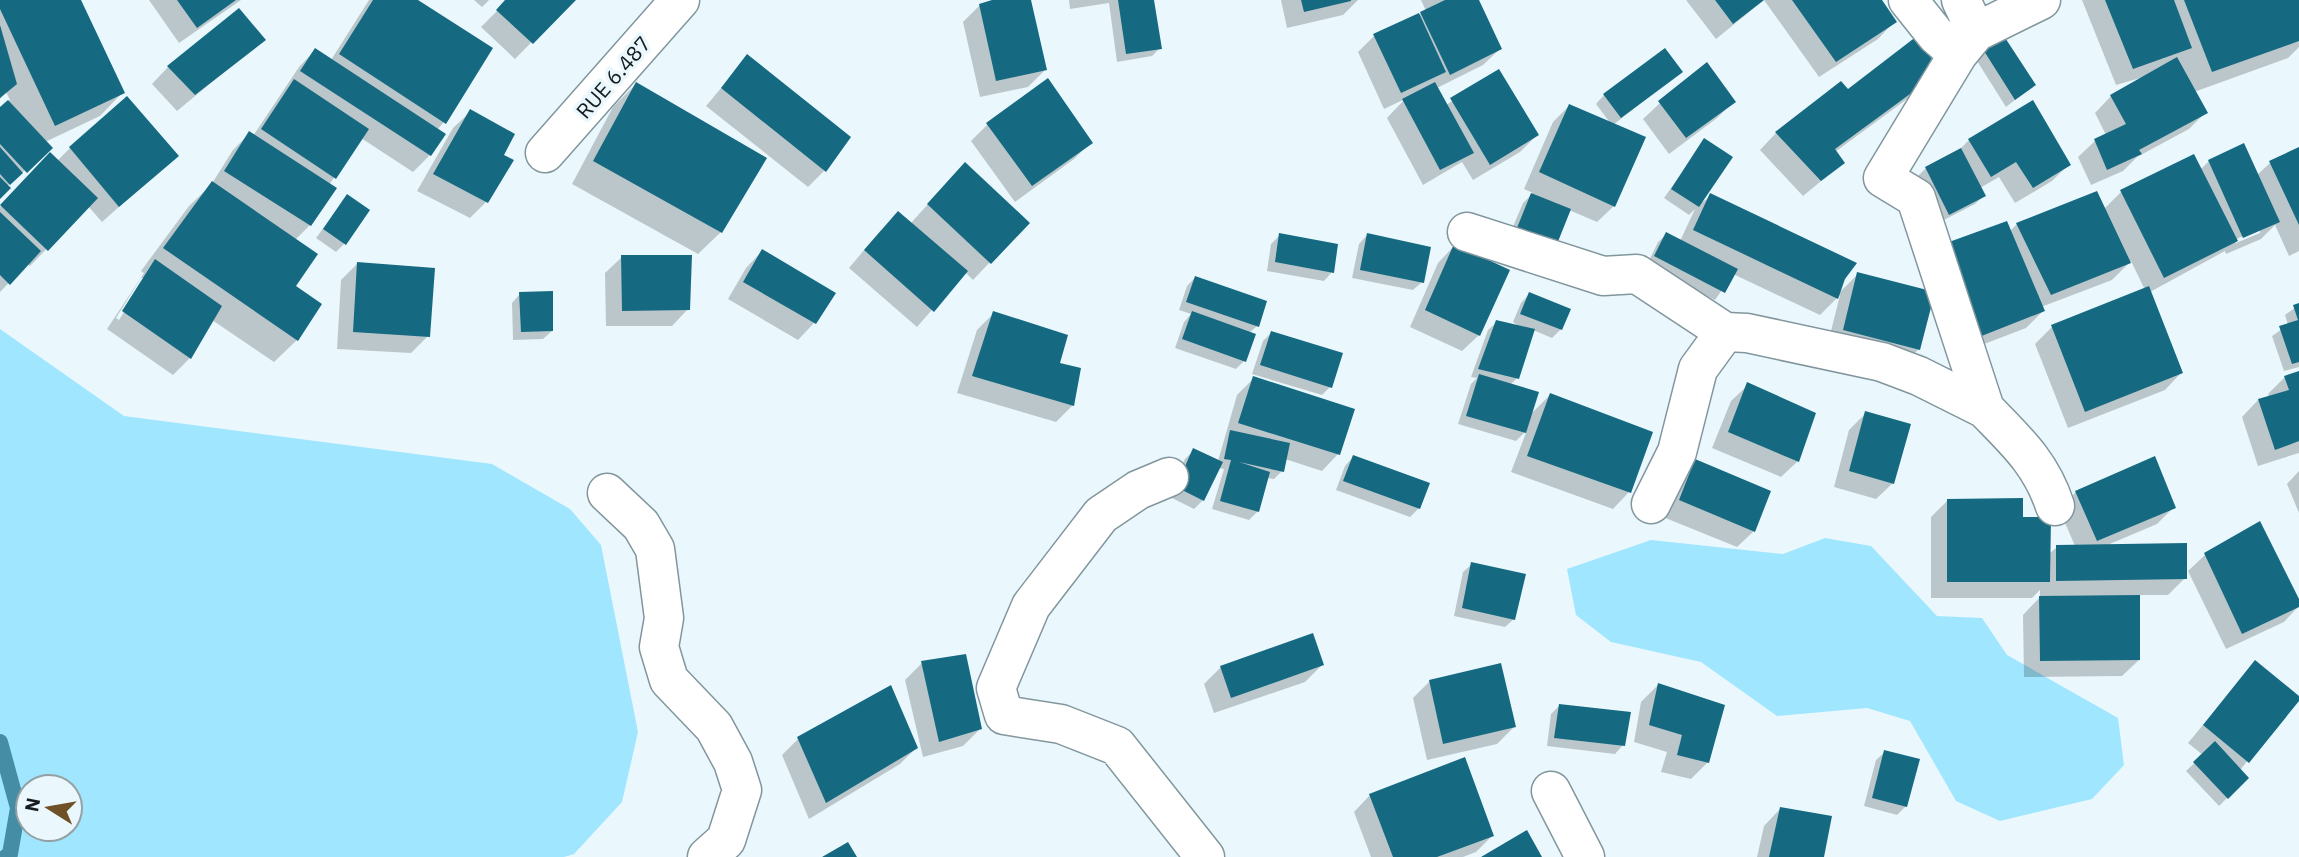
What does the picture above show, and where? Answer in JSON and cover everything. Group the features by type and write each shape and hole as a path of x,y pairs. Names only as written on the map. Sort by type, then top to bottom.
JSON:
{"street":[{"name":"RUE 6.487","path":"545,153 680,0"},
{"path":"1908,0 1936,35 1965,29 2041,0"},
{"path":"1965,29 1883,178 1916,198 1985,409"},
{"path":"1468,232 1603,276 1637,274 1725,332 1747,333 1882,362 1919,376 1985,409 2028,454 2046,479 2055,506"},
{"path":"1651,504 1677,452 1698,369 1725,332"},
{"path":"1169,477 1139,490 1101,516 1031,606 996,688 1004,715 1061,724 1117,746 1205,857"},
{"path":"607,493 641,525 655,549 664,618 659,647 669,680 714,727 733,762 742,790 726,840 707,857"},
{"path":"1551,791 1585,857"}],"shaded area":[{"path":"0,329 124,416 492,464 570,509 601,545 638,732 622,802 574,854 564,857 0,857"},
{"path":"1825,538 1871,546 1937,616 1982,618 2007,655 2118,718 2124,765 2092,799 2000,821 1956,801 1910,721 1867,708 1777,716 1701,662 1611,642 1576,615 1567,569 1651,540 1783,554"}],"building":[{"path":"0,0 81,0 125,93 55,126 0,9"},
{"path":"177,0 236,0 197,28"},
{"path":"373,0 418,0 493,48 446,124 339,54"},
{"path":"505,0 576,0 533,44 496,10"},
{"path":"992,0 1031,0 1047,70 996,81 979,4"},
{"path":"1118,0 1154,0 1162,49 1126,54"},
{"path":"1301,0 1351,0 1351,1 1304,12"},
{"path":"1445,0 1479,0 1502,49 1450,75 1420,12"},
{"path":"1715,0 1764,0 1733,24"},
{"path":"1792,0 1882,0 1897,22 1836,62"},
{"path":"2105,0 2174,0 2192,48 2133,69"},
{"path":"2184,0 2299,0 2299,41 2212,72"},
{"path":"239,8 266,40 195,95 167,66"},
{"path":"1419,13 1446,72 1401,93 1373,34"},
{"path":"0,25 17,84 0,98"},
{"path":"2000,30 2036,85 2015,100 1979,43"},
{"path":"1917,36 1940,72 1835,149 1845,163 1821,181 1775,132 1841,81 1848,89"},
{"path":"315,48 446,134 431,156 300,71"},
{"path":"1665,48 1683,72 1621,118 1603,94"},
{"path":"747,54 851,137 826,172 721,88"},
{"path":"2177,57 2208,113 2139,150 2142,154 2107,170 2094,139 2126,124 2110,95"},
{"path":"1707,62 1736,102 1686,138 1658,101"},
{"path":"1499,69 1539,135 1490,165 1450,98"},
{"path":"1048,78 1093,143 1032,186 986,123"},
{"path":"294,79 369,129 336,179 261,129"},
{"path":"636,82 767,158 722,233 593,161"},
{"path":"1435,82 1474,153 1440,170 1402,99"},
{"path":"127,96 179,156 119,207 69,147"},
{"path":"8,100 53,148 27,173 0,144 0,107"},
{"path":"2033,100 2071,165 2033,188 2016,162 1991,177 1968,139"},
{"path":"1569,104 1646,137 1615,207 1539,172"},
{"path":"470,109 515,134 504,155 514,160 488,203 433,174"},
{"path":"249,131 337,188 311,226 224,171"},
{"path":"1704,138 1733,157 1699,207 1671,189"},
{"path":"2244,143 2280,222 2243,238 2208,160"},
{"path":"0,147 23,173 10,185 0,174"},
{"path":"2299,147 2299,225 2269,161"},
{"path":"1961,148 1986,196 1949,215 1925,167"},
{"path":"50,152 98,198 48,251 0,205"},
{"path":"2194,154 2238,241 2164,278 2120,190"},
{"path":"965,162 1030,223 991,264 927,204"},
{"path":"0,177 11,188 0,199"},
{"path":"212,181 318,254 296,286 322,304 298,341 163,248"},
{"path":"2097,191 2131,263 2051,295 2016,223"},
{"path":"1531,193 1571,209 1557,244 1517,228"},
{"path":"1710,193 1857,263 1845,279 1838,299 1693,230"},
{"path":"347,194 370,210 346,245 323,229"},
{"path":"898,211 968,271 934,312 864,250"},
{"path":"0,212 41,251 10,285 0,275"},
{"path":"2007,221 2045,311 1974,339 1938,246"},
{"path":"1666,232 1738,269 1725,293 1654,256"},
{"path":"1279,233 1338,244 1334,273 1275,262"},
{"path":"1367,233 1431,247 1424,283 1360,270"},
{"path":"1454,244 1510,270 1480,336 1425,310"},
{"path":"762,249 836,293 816,324 743,282"},
{"path":"621,255 692,255 690,310 622,311"},
{"path":"155,259 222,306 191,359 122,311"},
{"path":"357,262 435,268 430,337 353,332"},
{"path":"1857,272 1935,292 1920,350 1843,330"},
{"path":"1195,276 1267,301 1259,327 1186,302"},
{"path":"2149,286 2183,373 2085,412 2051,325"},
{"path":"553,291 553,331 521,332 519,292"},
{"path":"1529,292 1571,309 1562,330 1520,314"},
{"path":"2299,303 2299,362 2292,364 2279,326 2298,320 2293,305"},
{"path":"993,311 1068,335 1060,363 1081,368 1074,406 972,376"},
{"path":"1192,311 1256,334 1246,362 1182,339"},
{"path":"1496,320 1535,329 1519,379 1478,369"},
{"path":"1271,331 1343,353 1332,388 1260,365"},
{"path":"2299,371 2299,441 2275,450 2258,399 2289,390 2284,376"},
{"path":"1479,374 1539,392 1526,433 1466,416"},
{"path":"1253,376 1355,409 1340,455 1238,423"},
{"path":"1747,382 1816,413 1799,462 1728,432"},
{"path":"1550,393 1653,432 1631,493 1527,456"},
{"path":"1865,411 1911,424 1894,484 1849,471"},
{"path":"1230,430 1290,443 1284,472 1239,462 1270,472 1259,512 1220,501 1231,460 1224,459"},
{"path":"1193,448 1223,462 1204,501 1176,487"},
{"path":"1353,455 1430,483 1420,509 1343,481"},
{"path":"2155,456 2176,508 2097,541 2075,491"},
{"path":"1695,459 1771,491 1755,532 1679,500"},
{"path":"2023,498 2023,517 2051,517 2050,582 1947,582 1947,499"},
{"path":"2260,521 2299,599 2299,607 2242,634 2204,553"},
{"path":"2187,543 2187,579 2056,581 2056,545"},
{"path":"1471,562 1526,574 1515,620 1462,608"},
{"path":"2140,595 2140,660 2040,661 2039,596"},
{"path":"1313,633 1324,665 1231,698 1220,666"},
{"path":"966,654 982,729 939,742 921,661"},
{"path":"2255,660 2299,696 2299,701 2249,763 2203,725"},
{"path":"1501,663 1516,727 1443,744 1429,680"},
{"path":"1658,683 1725,705 1709,763 1677,755 1682,735 1649,725"},
{"path":"891,685 918,748 826,803 797,737"},
{"path":"1559,704 1631,712 1625,746 1554,738"},
{"path":"2215,741 2249,778 2228,799 2193,762"},
{"path":"1884,750 1920,759 1907,807 1872,798"},
{"path":"1465,757 1494,836 1437,857 1393,857 1369,794"},
{"path":"1780,807 1832,816 1824,857 1769,857"},
{"path":"1527,830 1542,857 1481,857"},
{"path":"848,842 857,857 822,857"}],"waterway":[{"path":"0,742 18,808 10,854 6,857"}]}
